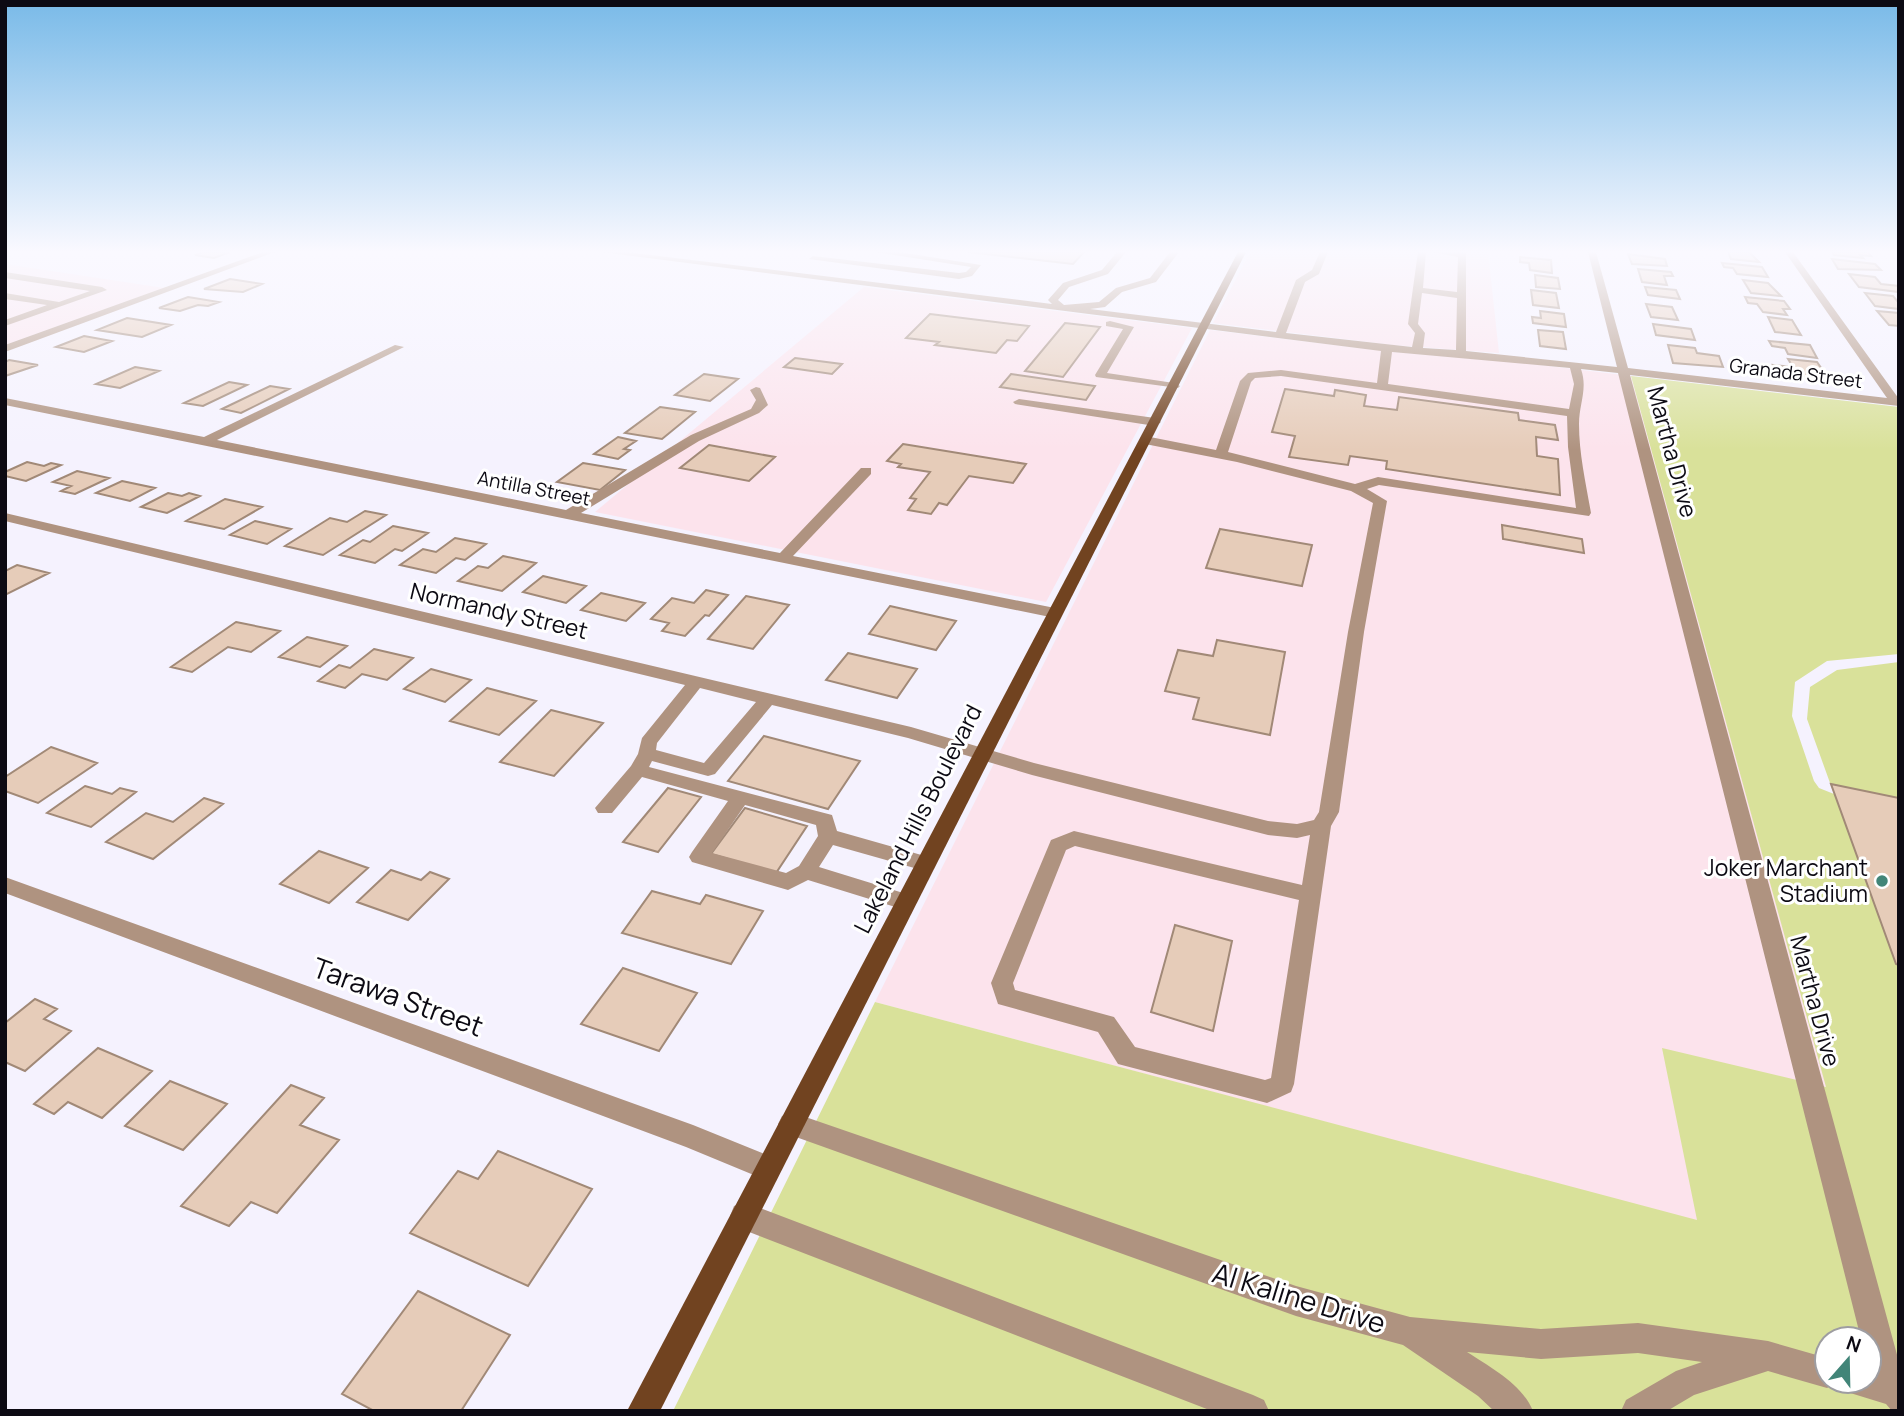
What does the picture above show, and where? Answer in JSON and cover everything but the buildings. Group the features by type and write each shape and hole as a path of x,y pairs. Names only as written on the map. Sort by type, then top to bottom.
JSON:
{"main road":[{"name":"Lakeland Hills Boulevard","path":"642,1411 980,754 1174,386 1207,318"}],"street":[{"path":"5,349 89,318"},
{"name":"Granada Street","path":"1062,318 1203,325 1387,348 1624,371 1898,403"},
{"path":"1279,335 1286,318"},
{"path":"1414,318 1413,324 1420,333 1417,351"},
{"path":"1461,355 1462,318"},
{"name":"Martha Drive","path":"1609,318 1880,1355 1897,1394"},
{"path":"1837,318 1898,403"},
{"path":"1132,322 1100,375 1174,386"},
{"path":"206,441 399,347"},
{"path":"1382,387 1387,348"},
{"path":"1356,488 1378,481 1584,513 1573,413 1581,388 1575,366"},
{"path":"1221,455 1246,381 1252,375 1281,373 1573,413"},
{"path":"568,515 620,486 695,438 755,411 762,405 756,390"},
{"name":"Antilla Street","path":"5,401 1055,613"},
{"path":"1019,402 1155,422"},
{"path":"1145,440 1221,455 1356,488 1380,502 1356,632 1329,812 1321,826 1311,895 1282,1084 1267,1093 1127,1056 1106,1024 1006,997 1002,983 1058,845 1074,838 1311,895"},
{"path":"783,558 866,471"},
{"name":"Normandy Street","path":"5,517 911,733 980,754 1268,828 1297,831 1321,826"},
{"path":"605,808 642,762 648,742 696,682"},
{"path":"642,762 708,771 768,699"},
{"path":"642,762 740,798 825,820 828,836 806,871 788,882 699,857 740,798"},
{"path":"828,836 925,863"},
{"path":"806,871 905,902"},
{"name":"Tarawa Street","path":"5,885 693,1137 768,1168"},
{"name":"Al Kaline Drive","path":"791,1125 1296,1301 1410,1332 1541,1344 1638,1338 1768,1356 1813,1369"},
{"path":"744,1216 1254,1411"},
{"path":"1410,1332 1489,1385 1517,1411"},
{"path":"1636,1411 1687,1382 1768,1356"}],"shaded area":[{"path":"5,318 80,318 5,345"},
{"path":"827,318 1113,318 1192,328 1046,602 595,512"},
{"path":"1216,318 1495,318 1499,353 1393,345 1213,323"},
{"path":"1210,330 1392,352 1515,362 1631,376 1827,1088 1697,1221 875,1002"}],"green space":[{"path":"1631,376 1899,407 1899,654 1827,661 1795,682 1792,716 1814,781 1819,788 1834,794 1807,719 1810,687 1837,670 1899,662 1899,1411 673,1411 875,1002 1697,1220 1662,1048 1826,1087"}],"place":[{"name":"Joker Marchant Stadium","path":"1882,881"}]}
